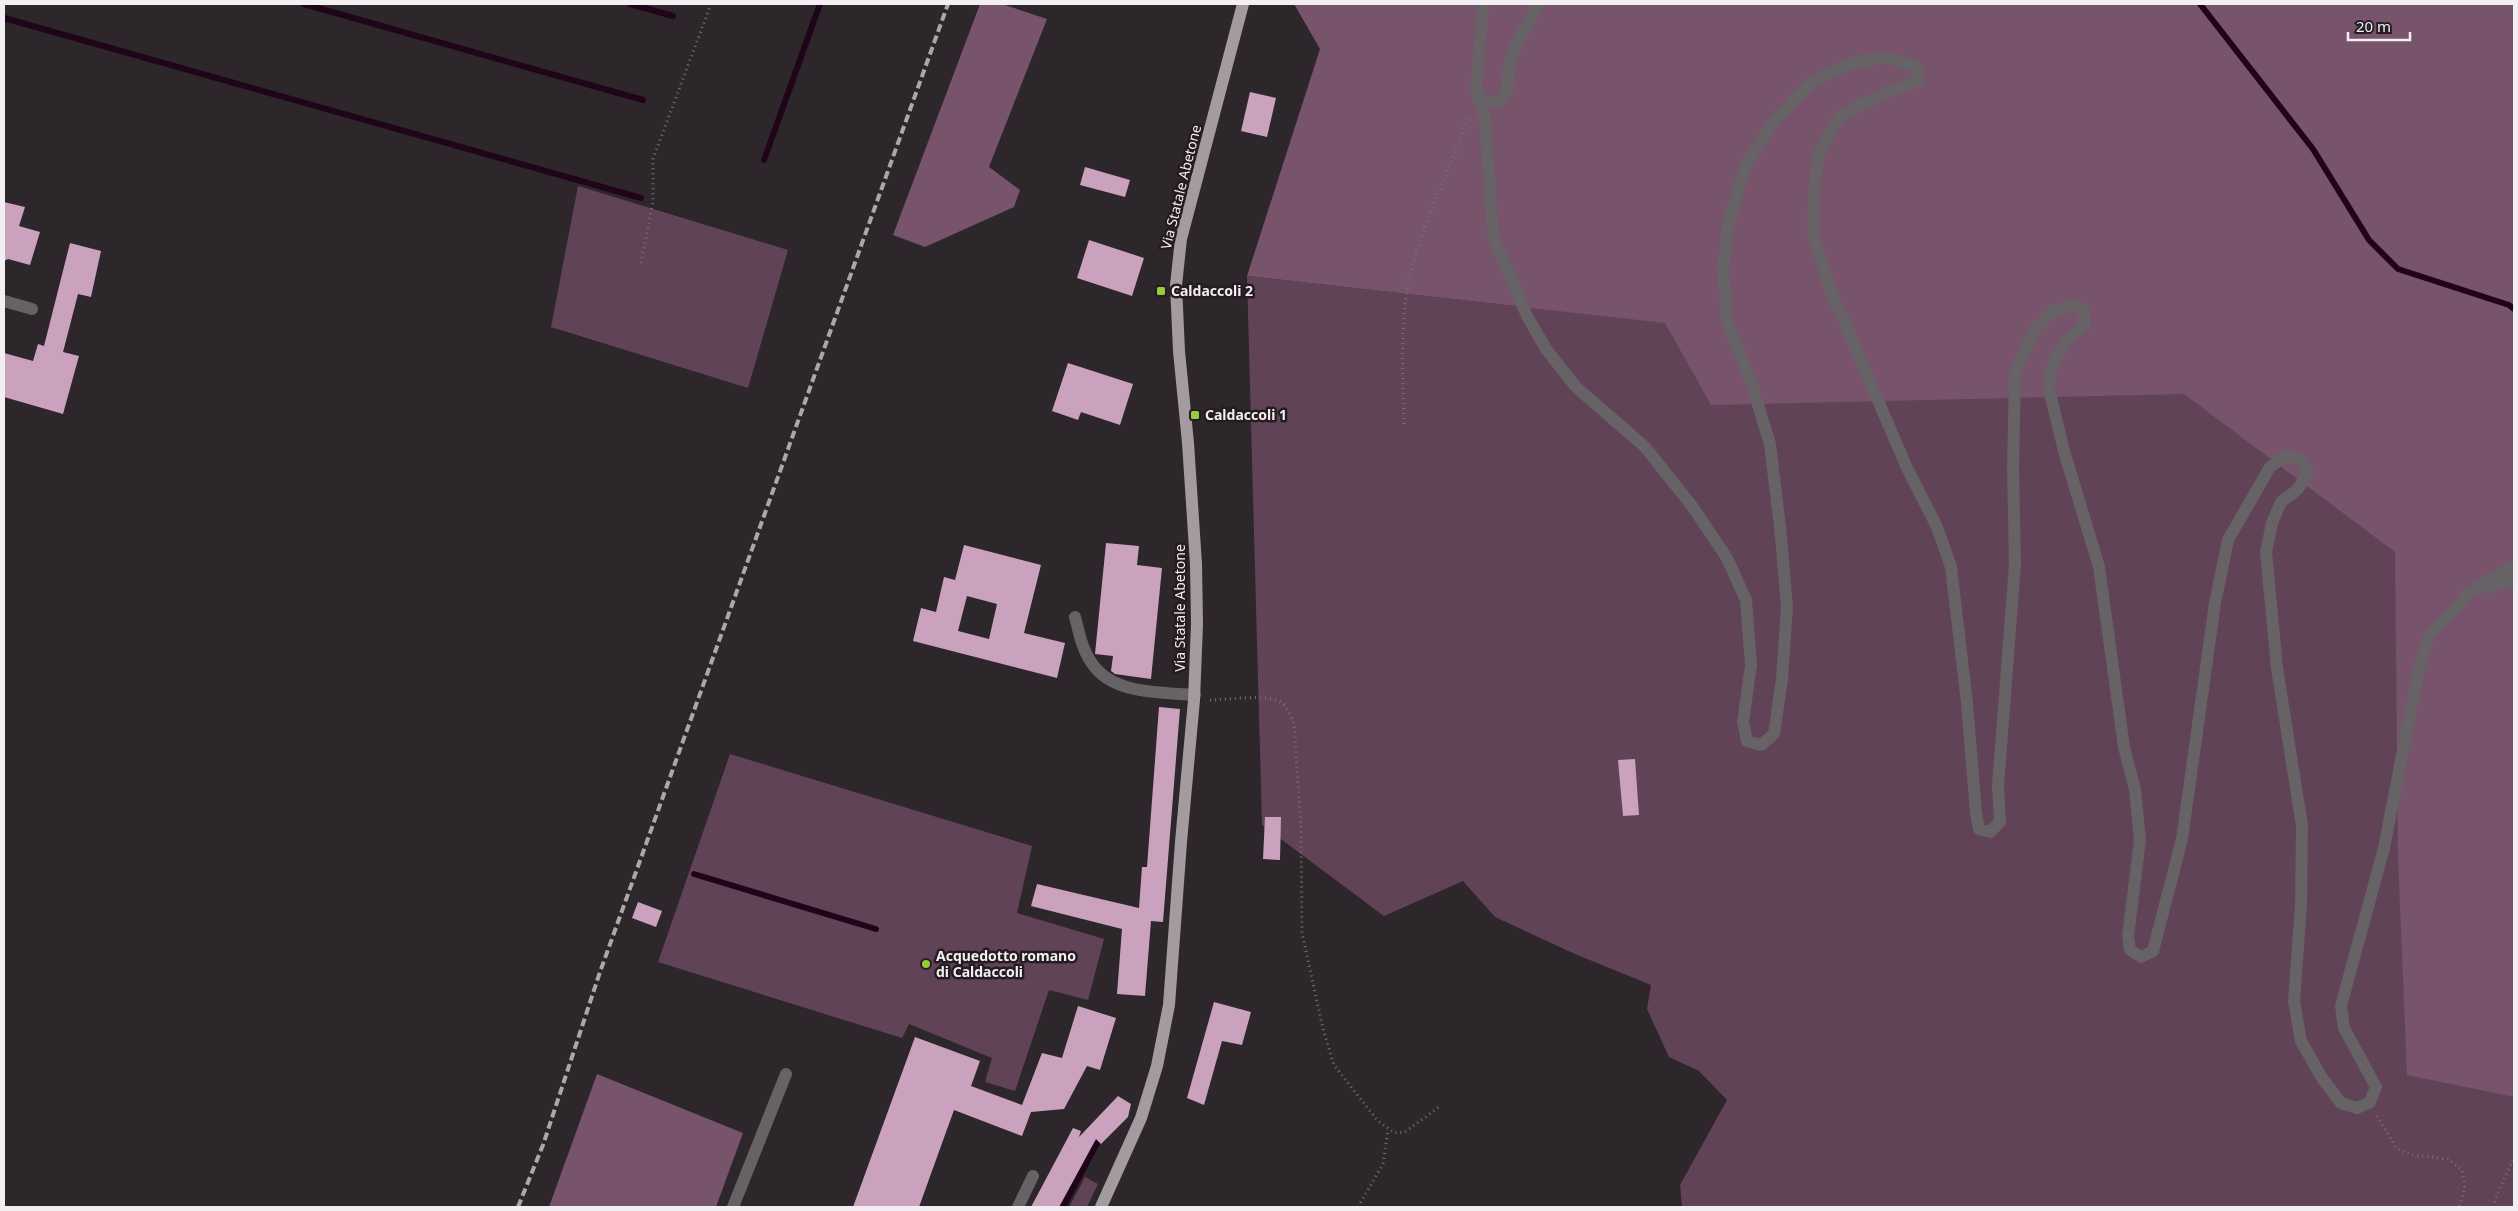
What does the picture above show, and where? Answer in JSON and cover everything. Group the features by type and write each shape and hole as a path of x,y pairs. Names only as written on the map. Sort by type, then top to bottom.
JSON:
{"main road":[{"name":"Via Statale Abetone","path":"1100,1207 1141,1118 1166,1027 1195,698 1196,564 1188,442 1178,351 1176,285 1181,239 1243,4"}],"lane":[{"path":"1483,4 1476,88 1485,119 1493,236 1526,316 1546,349 1576,387 1646,447 1692,506 1727,558 1746,600 1750,665 1744,722 1747,740 1761,745 1774,734 1782,679 1787,606 1770,444 1752,386 1727,321 1723,271 1728,226 1746,164 1774,121 1812,82 1852,63 1884,56 1915,66 1919,80 1860,104 1838,119 1818,155 1814,191 1813,233 1830,289 1907,468 1937,527 1951,567 1967,703 1976,813 1979,828 1990,832 2000,822 1998,786 2015,564 2013,468 2015,373 2035,330 2053,311 2071,305 2084,310 2084,326 2070,337 2055,358 2048,386 2064,451 2099,567 2124,748 2136,799 2140,840 2128,936 2130,950 2140,957 2153,951 2182,839 2215,604 2228,540 2270,467 2286,455 2301,460 2308,473 2297,490 2281,502 2272,524 2266,552 2278,668 2302,826 2301,905 2294,1001 2302,1041 2327,1084 2341,1103 2357,1108 2370,1102 2376,1087 2344,1028 2341,1006 2384,848 2418,673 2429,636 2470,592 2514,565"},
{"path":"1476,88 1486,103 1496,102 1504,97 1508,88 1509,66 1515,46 1538,4"},
{"path":"4,301 32,309"},
{"path":"2470,592 2514,580"},
{"path":"1076,617 1090,660 1100,674 1135,689 1195,698"},
{"path":"733,1207 786,1074"},
{"path":"1018,1207 1032,1176"}],"path":[{"path":"641,263 653,202 653,159 711,4"},
{"path":"1404,424 1405,304 1417,252 1434,198 1468,116"},
{"path":"1195,698 1268,699 1282,703 1288,711 1294,724 1301,828 1302,933 1323,1029 1334,1065 1377,1120 1394,1133 1405,1132 1439,1107"},
{"path":"2370,1102 2397,1148 2412,1156 2448,1159 2462,1170 2465,1188 2458,1207"},
{"path":"1358,1207 1383,1164 1388,1130"},
{"path":"2493,1207 2514,1158"}],"shaded area":[{"path":"980,4 1002,4 1047,19 989,167 1020,190 1014,207 925,247 893,235"},
{"path":"1294,4 2514,4 2514,1097 2407,1075 2398,858 2395,552 2184,394 1711,405 1665,323 1247,276 1320,49"},
{"path":"578,186 788,250 748,388 551,327"},
{"path":"1247,276 1533,308 2514,285 2514,1207 1682,1207 1680,1185 1727,1100 1699,1071 1669,1057 1647,1009 1651,985 1575,954 1495,917 1463,881 1384,916 1262,825"},
{"path":"730,754 1032,846 1017,913 1104,939 1088,1000 1049,990 1015,1091 985,1082 992,1058 909,1024 902,1038 658,962"},
{"path":"597,1074 743,1133 716,1207 549,1207"},
{"path":"1085,1177 1098,1184 1087,1207 1069,1207"}],"building":[{"path":"1250,92 1276,98 1267,137 1241,131"},
{"path":"1085,167 1130,180 1125,197 1080,185"},
{"path":"4,202 25,207 19,226 40,232 30,265 8,259 4,261"},
{"path":"1089,240 1144,258 1132,296 1077,278"},
{"path":"70,243 101,251 91,297 78,294 63,352 79,356 63,414 4,397 4,353 33,361 38,344 44,346"},
{"path":"1068,363 1133,384 1120,425 1081,412 1078,420 1052,411"},
{"path":"1106,543 1139,546 1137,565 1162,568 1151,679 1115,674 1111,671 1113,656 1095,654"},
{"path":"964,545 1041,565 1024,633 1065,643 1057,678 913,641 921,608 936,612 944,577 955,580","holes":["967,596 997,604 989,639 958,631"]},
{"path":"1159,707 1180,709 1163,922 1151,921 1145,996 1117,994 1122,929 1031,906 1037,884 1139,908 1142,867 1147,867"},
{"path":"1635,759 1639,815 1623,816 1618,760"},
{"path":"1265,817 1281,817 1280,860 1263,859"},
{"path":"638,902 662,911 656,927 632,918"},
{"path":"1214,1002 1251,1012 1242,1045 1222,1041 1204,1105 1187,1098"},
{"path":"1078,1006 1116,1018 1100,1070 1087,1066 1064,1109 1031,1112 1022,1136 954,1110 919,1207 853,1207 915,1037 980,1061 971,1086 1022,1105 1042,1053 1062,1058"},
{"path":"1118,1096 1131,1104 1128,1117 1101,1144 1096,1139 1059,1207 1031,1207 1073,1128 1081,1131 1079,1137"}],"waterway":[{"path":"304,4 643,100"},
{"path":"630,4 673,16"},
{"path":"764,160 820,4"},
{"path":"2200,4 2313,149 2369,240 2398,269 2509,305 2514,309"},
{"path":"4,18 641,198"},
{"path":"694,874 876,929"},
{"path":"1063,1207 1097,1143"}],"railway":[{"path":"518,1207 543,1145 600,972 948,4"}],"place":[{"name":"Caldaccoli 2","path":"1161,291"},
{"name":"Caldaccoli 1","path":"1195,415"},
{"name":"Acquedotto romano di Caldaccoli","path":"926,964"}]}
